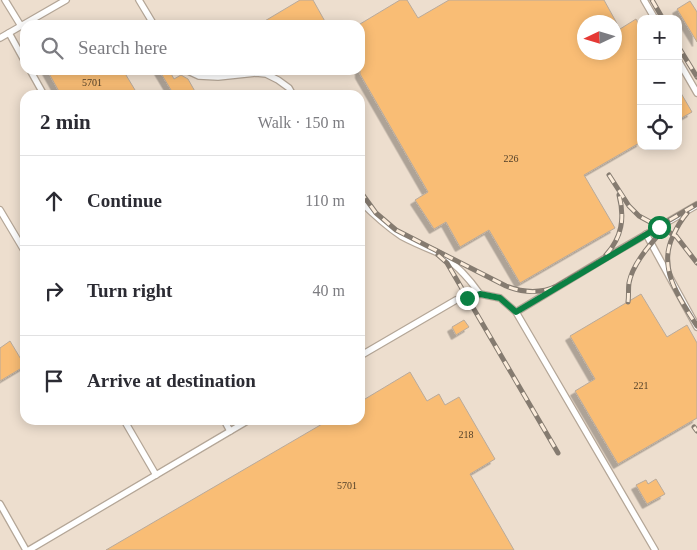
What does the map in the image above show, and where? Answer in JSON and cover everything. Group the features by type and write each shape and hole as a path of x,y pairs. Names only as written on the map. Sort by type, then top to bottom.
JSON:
{"lane":[{"path":"5,0 20,24"},
{"path":"31,20 66,0"},
{"path":"140,0 151,20"},
{"path":"644,0 653,15"},
{"path":"0,38 20,27"},
{"path":"9,33 20,53"},
{"path":"682,65 695,83 697,93"},
{"path":"33,75 41,90"},
{"path":"197,75 218,77 237,75"},
{"path":"268,75 284,84 290,90"},
{"path":"365,205 401,236 438,253 450,261 467,277 480,294"},
{"path":"516,312 697,205"},
{"path":"0,210 20,244"},
{"path":"646,234 697,327"},
{"path":"365,353 456,300 480,294 500,298 516,312 655,550"},
{"path":"127,425 156,475"},
{"path":"227,425 230,431"},
{"path":"0,504 28,550 240,425"}],"building":[{"path":"300,0 313,0 324,20 266,20"},
{"path":"400,0 407,0 418,18 449,0 604,0 612,15 577,15 577,60 622,60 622,28 636,19 637,144 584,175 615,228 520,283 489,230 460,247 446,222 434,229 415,200 428,192 361,75 365,75 365,21"},
{"path":"690,1 697,12 697,42 682,15 677,9"},
{"path":"50,75 126,75 135,90 58,90"},
{"path":"162,75 172,75 174,79 181,75 188,79 194,90 171,90"},
{"path":"682,95 692,112 682,118"},
{"path":"641,294 667,337 687,325 697,343 697,418 618,464 575,391 595,379 570,336"},
{"path":"464,320 469,327 456,335 452,327"},
{"path":"10,341 20,358 20,369 0,381 0,348"},
{"path":"410,372 427,401 439,394 445,405 459,397 495,459 470,474 514,550 106,550 320,425 365,425 365,399"},
{"path":"656,479 665,494 647,504 636,485 646,480 648,484"}],"railway":[{"path":"652,0 661,15"},
{"path":"682,53 697,77"},
{"path":"609,175 629,206 639,216 676,236 697,263"},
{"path":"606,255 616,241 621,227 622,212 619,195"},
{"path":"365,198 376,213 396,230 506,286 532,292 557,286 697,204"},
{"path":"687,213 679,224 669,248 669,272 678,294 697,326"},
{"path":"628,302 631,275 639,259 668,224"},
{"path":"438,255 447,263 558,453"},
{"path":"694,427 697,431"}],"route":[{"path":"467,298 480,294 500,298 516,312 659,227"}]}
